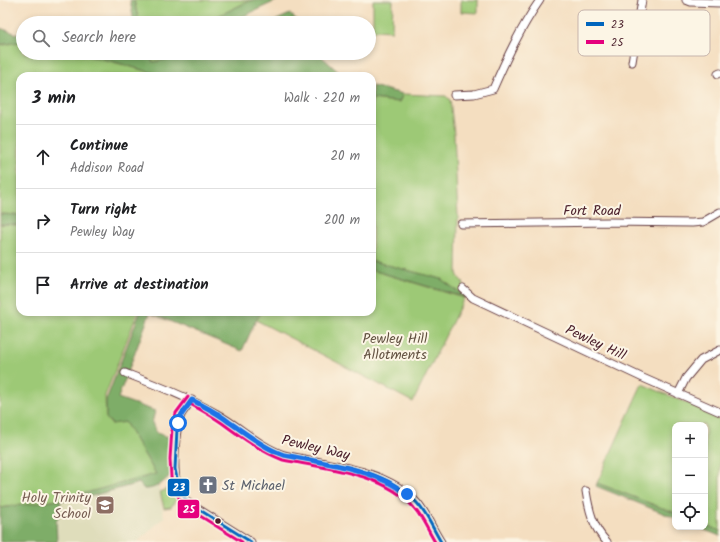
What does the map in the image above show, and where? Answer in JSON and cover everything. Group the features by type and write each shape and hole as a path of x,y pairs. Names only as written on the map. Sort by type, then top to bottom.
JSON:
{"street":[{"path":"454,94 474,94 493,89 523,24 540,0"},
{"path":"640,10 642,0"},
{"path":"686,0 691,2 720,2"},
{"path":"632,62 633,56"},
{"name":"Fort Road","path":"461,224 610,222 692,224 703,222 720,212"},
{"name":"Pewley Hill","path":"463,289 473,298 678,394 720,412"},
{"path":"678,394 686,378 701,360 720,350"},
{"name":"Pewley Way","path":"125,373 192,400 219,415 264,446 276,452 349,468 384,480 417,502 441,542"},
{"path":"192,400 182,414 178,423 175,467 177,483 187,502 251,542"},
{"path":"586,491 592,518 601,536 607,542"}],"shaded area":[{"name":"Holy Trinity School","path":"156,474 164,517 138,542 0,542 0,518 53,501"}],"green space":[{"path":"130,0 134,0 137,16 133,16"},
{"path":"134,0 253,0 218,16 137,16"},
{"path":"253,0 278,0 244,16 218,16"},
{"path":"373,0 393,0 392,31 376,30 376,16 373,16"},
{"path":"461,0 478,0 478,13 461,12"},
{"path":"0,28 16,34 16,42 0,44"},
{"path":"16,42 16,60 107,60 150,72 16,72 16,215 0,214 0,44 4,45"},
{"path":"107,60 152,60 153,62 163,60 325,60 339,72 150,72"},
{"path":"152,60 163,60 153,62"},
{"path":"376,87 403,94 399,102 376,99"},
{"path":"403,94 446,96 450,100 454,134 458,217 457,273 463,282 467,298 441,279 376,262 376,99 399,102"},
{"path":"0,214 16,215 16,225 0,224"},
{"path":"0,224 16,225 16,316 136,316 105,396 106,418 111,424 125,422 156,474 66,499 0,508"},
{"path":"376,262 441,279 467,298 376,271"},
{"name":"Pewley Hill Allotments","path":"376,271 464,298 413,402 256,320 259,316 376,316"},
{"path":"138,316 149,316 118,398 155,411 152,423 157,433 171,438 171,474 162,483 148,489 144,489 139,483 88,497 88,495 60,501 62,511 56,521 57,542 0,542 0,508 59,500 156,474 125,422 112,424 106,418 106,400"},
{"path":"157,316 259,316 242,351"},
{"path":"642,384 720,417 720,531 708,526 708,422 672,422 672,512 597,483"},
{"path":"597,483 672,512 672,517 596,486"},
{"path":"168,489 175,492 178,496 171,507 164,508 160,492"},
{"path":"708,526 720,531 720,536 705,530 708,530"}],"transit line":[{"name":"25","path":"188,397 176,413 172,429 170,459 173,487 184,506 242,542"},
{"name":"23","path":"192,400 219,415 260,443 284,455 337,465 372,474 404,491 421,507 441,542"},
{"name":"23","path":"192,400 181,415 177,429 175,469 179,488 187,502 251,542"},
{"name":"25","path":"190,404 218,420 251,444 275,457 283,460 335,469 371,480 387,487 402,496 414,508 423,520 435,542"}],"place":[{"name":"St Michael","path":"208,485"},
{"name":"Holy Trinity School","path":"105,505"}],"route":[{"path":"178,423 182,414 192,400 219,415 264,446 276,452 284,455 349,468 368,474 384,480 407,494"}]}
